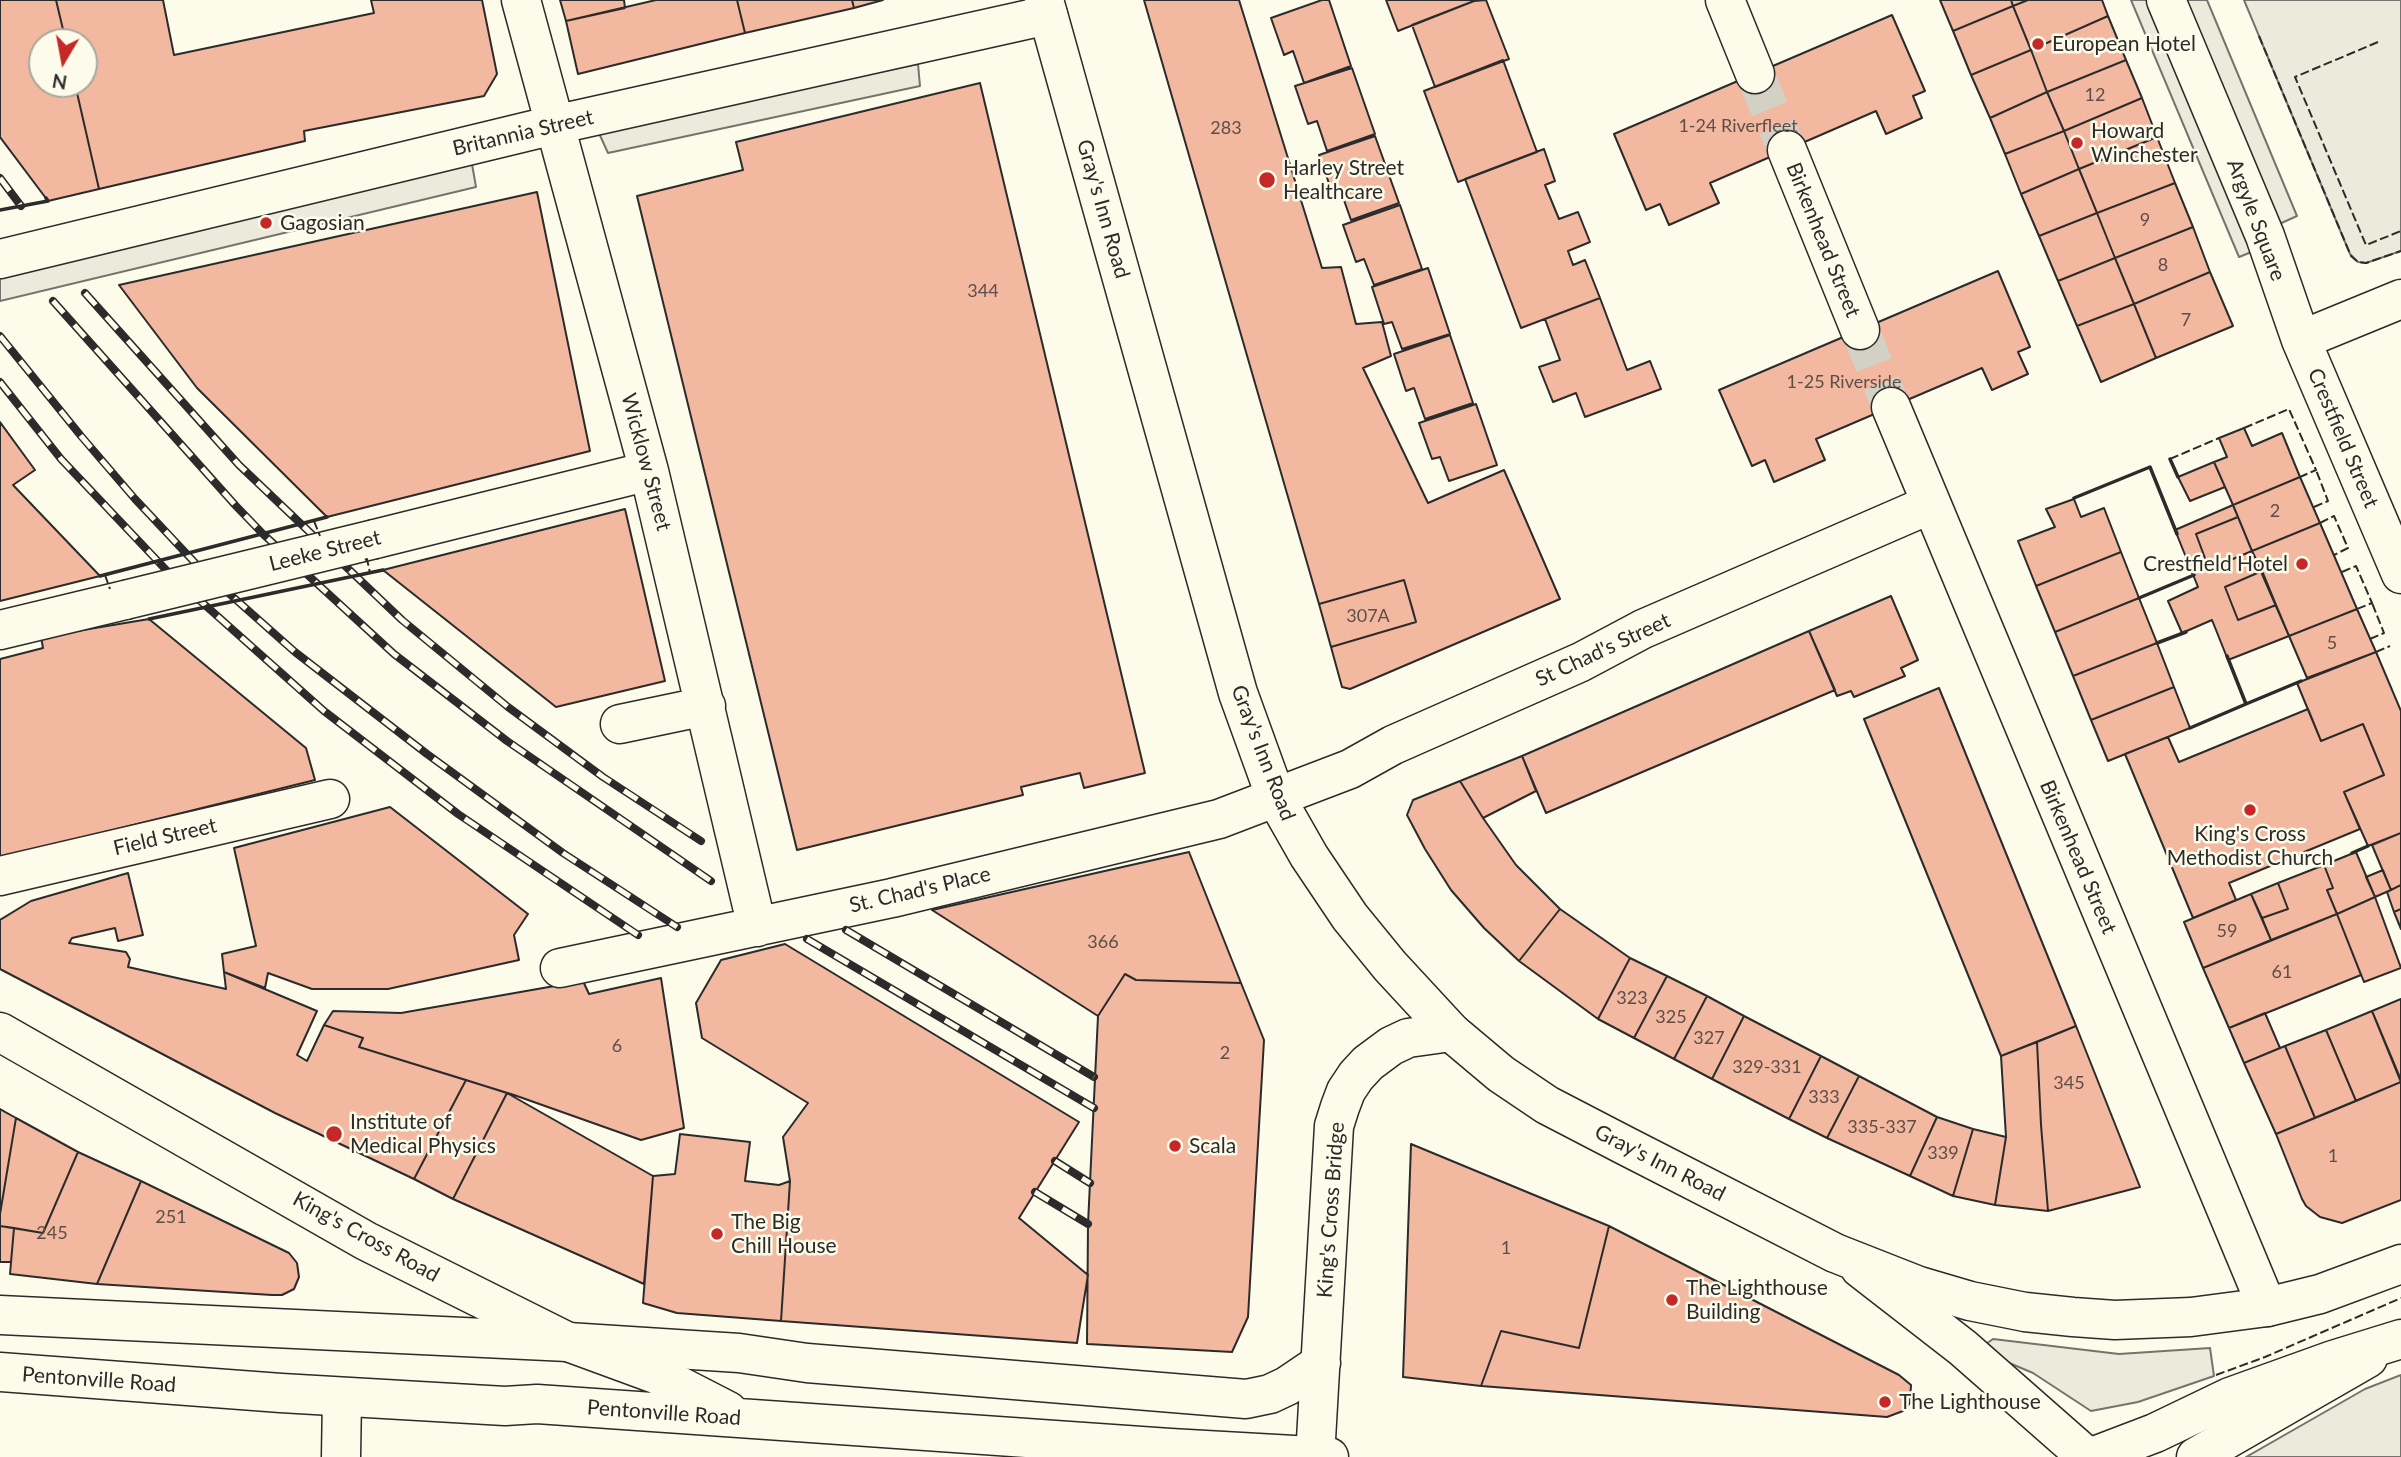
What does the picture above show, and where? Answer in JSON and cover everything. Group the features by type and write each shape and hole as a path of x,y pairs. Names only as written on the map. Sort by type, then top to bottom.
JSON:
{"main road":[{"name":"Wicklow Street","path":"521,0 649,471 757,927"},
{"path":"1725,0 1755,74"},
{"name":"Argyle Square","path":"2166,0 2265,236 2301,340"},
{"name":"Britannia Street","path":"0,259 1046,7"},
{"name":"Gray's Inn Road","path":"1046,7 1238,693 1276,798 1309,856 1350,917 1390,966 1451,1032 1501,1074 1547,1105 1835,1253 1871,1275 1963,1348 2087,1457"},
{"name":"Birkenhead Street","path":"1787,150 1860,330"},
{"path":"2301,340 2401,299"},
{"name":"Crestfield Street","path":"2301,340 2401,573"},
{"name":"Birkenhead Street","path":"1891,407 2267,1307"},
{"name":"Leeke Street","path":"0,630 649,471"},
{"name":"St Chad's Street","path":"1276,798 1350,769 1393,746 1581,662 1643,629 1931,505"},
{"path":"620,724 706,706"},
{"name":"St. Chad's Place","path":"561,968 892,898 1219,819 1276,798"},
{"name":"Field Street","path":"0,876 330,799"},
{"name":"King's Cross Road","path":"0,1032 366,1241 568,1342 658,1375 743,1419"},
{"name":"King's Cross Bridge","path":"1320,1457 1321,1363 1334,1126 1346,1091 1368,1063 1391,1046 1408,1038 1451,1032"},
{"name":"Gray's Inn Road","path":"1835,1253 1919,1286 1970,1301 2025,1312 2115,1320 2221,1315 2267,1307 2320,1294 2401,1264"},
{"path":"0,1315 568,1342 739,1353 807,1363 1246,1399 1270,1394 1287,1386 1321,1363"},
{"path":"2092,1457 2155,1433 2230,1397 2333,1360 2399,1340"},
{"path":"2196,1457 2399,1340"},
{"name":"Pentonville Road","path":"0,1372 342,1397 505,1406 537,1404 1320,1457"},
{"path":"341,1457 342,1397"}],"shaded area":[{"path":"2131,0 2149,0 2254,251 2239,257"},
{"path":"2183,0 2207,0 2297,216 2277,225"},
{"path":"2244,0 2401,0 2401,251 2366,263 2358,262 2350,254"},
{"path":"918,64 920,86 608,153 598,131"},
{"path":"472,164 476,187 0,301 0,275"},
{"path":"1993,1339 2119,1354 2210,1348 2214,1376 2138,1402 2091,1411 2033,1373 1988,1354 1986,1344"},
{"path":"2401,1375 2401,1457 2246,1457 2365,1389"}],"building":[{"path":"0,0 56,0 63,28 28,28 28,98 78,98 99,189 48,201 0,137"},
{"path":"56,0 163,0 174,55 374,13 371,0 482,0 497,74 484,96 304,131 305,141 99,189 78,98 98,98 98,28 63,28"},
{"path":"560,0 624,0 625,8 566,21"},
{"path":"656,0 737,0 745,33 578,74 566,21"},
{"path":"737,0 852,0 854,8 745,33"},
{"path":"852,0 883,0 854,8"},
{"path":"1144,0 1239,0 1322,268 1341,267 1356,324 1382,322 1391,356 1363,368 1428,503 1504,470 1560,599 1350,689 1342,687 1331,647 1416,622 1413,611 1404,580 1319,604"},
{"path":"1329,0 1351,66 1304,83 1293,51 1284,55 1271,18"},
{"path":"1386,0 1474,0 1474,1 1398,31"},
{"path":"1486,0 1509,59 1435,87 1412,25 1474,1"},
{"path":"1940,0 2011,0 2013,6 1953,31"},
{"path":"2011,0 2028,0 2013,6"},
{"path":"2028,0 2102,0 2108,16 2031,50 2013,6"},
{"path":"2013,6 2031,50 1971,75 1953,31"},
{"path":"1892,15 1925,91 1913,96 1922,118 1886,134 1876,111 1710,183 1719,203 1669,225 1660,204 1646,210 1614,134"},
{"path":"2108,16 2126,60 2047,92 2031,50"},
{"path":"2031,50 2047,92 1990,118 1971,75"},
{"path":"1503,60 1537,152 1458,182 1424,91"},
{"path":"2126,60 2142,98 2064,131 2047,92"},
{"path":"1352,68 1375,134 1327,151 1317,121 1308,124 1295,86"},
{"path":"980,83 1145,773 1084,788 1080,773 1021,787 1023,795 797,850 637,196 743,170 736,142"},
{"path":"2047,92 2064,131 2005,154 1990,118"},
{"path":"2142,98 2157,137 2079,169 2064,131"},
{"path":"2064,131 2079,169 2021,194 2005,154"},
{"path":"1375,136 1399,203 1351,220 1340,189 1332,192 1319,155"},
{"path":"2157,137 2175,183 2097,213 2079,169"},
{"path":"1544,149 1555,181 1545,185 1559,219 1578,212 1590,242 1568,251 1573,265 1585,260 1600,298 1521,328 1465,179"},
{"path":"2079,169 2097,213 2039,236 2021,194"},
{"path":"2175,183 2193,227 2115,258 2097,213"},
{"path":"537,192 590,451 327,517 197,388 119,285"},
{"path":"1400,205 1422,269 1374,285 1364,259 1356,262 1343,225"},
{"path":"2097,213 2115,258 2058,281 2039,236"},
{"path":"2193,227 2210,272 2134,304 2115,258"},
{"path":"2115,258 2134,304 2077,326 2058,281"},
{"path":"1428,268 1450,334 1402,349 1392,322 1384,324 1372,287"},
{"path":"1998,271 2030,347 2018,352 2028,374 1992,390 1982,368 1816,439 1825,460 1774,482 1765,460 1752,466 1719,390"},
{"path":"2210,272 2233,326 2156,358 2134,304"},
{"path":"1600,298 1627,370 1650,361 1661,389 1585,417 1576,393 1553,402 1539,367 1560,360 1545,319"},
{"path":"2134,304 2156,358 2101,382 2077,326"},
{"path":"1450,335 1473,403 1425,419 1414,388 1406,391 1394,354"},
{"path":"1476,404 1497,465 1449,481 1440,457 1432,459 1419,423"},
{"path":"0,422 35,470 13,485 100,576 0,601"},
{"path":"2244,428 2252,446 2282,433 2300,477 2233,505 2214,462 2227,457 2219,438"},
{"path":"2214,462 2225,487 2190,501 2178,477"},
{"path":"2300,477 2320,523 2252,551 2233,505"},
{"path":"2074,499 2081,517 2104,508 2121,552 2036,586 2018,541 2055,527 2046,509"},
{"path":"2233,505 2238,517 2196,534 2209,569 2252,551 2262,571 2225,587 2238,620 2276,605 2289,636 2228,660 2212,620 2182,633 2168,601 2198,587 2175,530"},
{"path":"625,509 665,681 556,707 383,570"},
{"path":"2238,517 2252,551 2209,569 2196,534"},
{"path":"2320,523 2357,609 2289,636 2252,551"},
{"path":"2121,552 2139,598 2055,632 2036,586"},
{"path":"2262,571 2276,605 2238,620 2225,587"},
{"path":"1404,580 1416,622 1331,647 1319,604"},
{"path":"1891,596 1918,660 1901,668 1905,676 1854,697 1851,691 1837,696 1809,631"},
{"path":"2139,598 2157,643 2073,676 2055,632"},
{"path":"2357,609 2376,652 2307,678 2289,636"},
{"path":"149,619 306,748 315,780 0,858 0,659 43,648 41,637"},
{"path":"1809,631 1835,690 1546,813 1522,756"},
{"path":"2157,643 2174,687 2091,720 2073,676"},
{"path":"2376,652 2401,711 2401,833 2368,846 2344,792 2384,775 2363,724 2321,741 2297,683"},
{"path":"2174,687 2190,728 2108,761 2091,720"},
{"path":"1939,688 2076,1026 2001,1056 1864,719"},
{"name":"King's Cross Methodist Church","path":"2308,709 2321,741 2363,724 2384,775 2344,792 2360,829 2229,883 2236,900 2193,918 2125,754 2168,737 2179,762"},
{"path":"1522,756 1536,791 1483,818 1460,781"},
{"path":"1460,781 1516,865 1560,909 1519,961 1484,928 1451,890 1407,815 1413,800"},
{"path":"390,807 528,914 514,935 519,960 388,989 312,989 268,973 265,988 224,972 222,954 256,946 234,848"},
{"path":"2401,833 2401,885 2391,890 2372,845"},
{"path":"1189,852 1241,983 1136,980 1125,974 1098,1016 932,910"},
{"path":"2356,852 2375,897 2337,914 2327,890 2333,888 2324,865"},
{"path":"2324,865 2333,888 2327,890 2337,914 2271,940 2262,918 2288,909 2278,883"},
{"path":"2383,870 2391,890 2375,897 2366,877"},
{"path":"128,873 143,935 118,941 115,928 72,938 69,943 126,952 130,959 128,967 226,989 224,972 317,1011 297,1055 307,1061 324,1025 363,1038 359,1047 466,1080 414,1179 275,1113 0,969 0,920 31,901"},
{"path":"2278,883 2288,909 2262,918 2251,894"},
{"path":"2401,885 2401,909 2394,912 2387,892"},
{"path":"2251,894 2271,940 2203,968 2184,922"},
{"path":"2375,897 2401,968 2364,982 2337,914"},
{"path":"1560,909 1630,958 1598,1019 1519,961"},
{"path":"2401,909 2401,929 2394,912"},
{"path":"2337,914 2361,975 2229,1028 2203,968"},
{"path":"785,944 1079,1122 1019,1218 1088,1275 1077,1343 781,1321 790,1181 783,1137 808,1103 702,1038 696,1003 721,960"},
{"path":"1630,958 1667,976 1634,1038 1598,1019"},
{"name":"Scala","path":"1125,974 1136,980 1241,983 1264,1040 1248,1317 1232,1352 1087,1344 1088,1224 1098,1016"},
{"path":"1667,976 1707,996 1674,1059 1634,1038"},
{"path":"661,978 684,1128 641,1140 514,1095 359,1047 363,1038 324,1025 333,1011 401,1013 583,981 589,994"},
{"path":"1707,996 1744,1016 1712,1079 1674,1059"},
{"path":"2401,999 2401,1080 2372,1011"},
{"path":"2372,1011 2401,1082 2356,1101 2326,1030"},
{"path":"2265,1013 2280,1048 2244,1063 2229,1028"},
{"path":"1744,1016 1821,1056 1789,1119 1712,1079"},
{"path":"2076,1026 2140,1187 2048,1211 2037,1042"},
{"path":"2326,1030 2356,1101 2315,1118 2285,1046"},
{"path":"2037,1042 2048,1211 1995,1205 2006,1137 2001,1056"},
{"path":"2285,1046 2315,1118 2276,1134 2244,1063"},
{"path":"1821,1056 1859,1076 1827,1138 1789,1119"},
{"path":"1859,1076 1937,1117 1910,1176 1827,1138"},
{"path":"466,1080 507,1093 453,1199 414,1179"},
{"path":"2401,1082 2401,1200 2342,1223 2320,1217 2306,1206 2302,1199 2276,1134"},
{"path":"507,1093 653,1176 644,1284 453,1199"},
{"path":"0,1109 16,1118 0,1214"},
{"path":"1937,1117 1973,1129 1953,1196 1910,1176"},
{"path":"16,1118 78,1152 43,1233 0,1226"},
{"path":"1973,1129 2006,1137 1995,1205 1953,1196"},
{"name":"The Big Chill House","path":"680,1134 750,1142 745,1181 779,1185 790,1181 781,1321 677,1313 643,1303 653,1176 675,1174"},
{"path":"1411,1144 1609,1226 1579,1348 1501,1331 1481,1386 1403,1377"},
{"path":"78,1152 141,1181 97,1284 10,1274 14,1228 43,1233"},
{"path":"141,1181 289,1253 297,1263 299,1277 294,1289 282,1295 272,1295 97,1284"},
{"path":"0,1226 14,1228 11,1262 0,1262"},
{"name":"The Lighthouse Building","path":"1609,1226 1899,1375 1911,1385 1910,1403 1903,1411 1887,1417 1481,1386 1501,1331 1579,1348"}],"tunnel":[{"path":"1755,74 1787,150"},
{"path":"1860,330 1891,407"}],"railway":[{"path":"0,178 21,206"},
{"path":"85,293 239,465 402,620 508,707 603,777 701,841"},
{"path":"53,301 263,534 394,654 507,741 711,881"},
{"path":"0,336 135,499 198,566 295,652 427,754 563,853 677,927"},
{"path":"0,382 61,459 169,573 324,711 458,814 638,935"},
{"path":"846,930 1094,1077"},
{"path":"807,939 1094,1108"},
{"path":"1055,1161 1090,1183"},
{"path":"1035,1192 1088,1224"}],"fence":[{"path":"2259,36 2351,256 2358,262 2366,263 2401,251"},
{"path":"2378,42 2295,77 2366,245 2401,231"},
{"path":"2244,428 2289,409 2316,470 2300,477"},
{"path":"2170,459 2219,438"},
{"path":"2314,507 2328,501 2316,470"},
{"path":"2320,523 2334,516 2348,548 2334,555"},
{"path":"314,521 320,536"},
{"path":"365,560 367,559 370,573"},
{"path":"2342,572 2356,566 2372,603 2357,609"},
{"path":"105,575 110,589"},
{"path":"2370,639 2384,633 2372,603"},
{"path":"2376,652 2390,646"},
{"path":"2216,1375 2265,1357 2401,1298"}],"wall":[{"path":"0,210 48,201 46,198"},
{"path":"2170,459 2178,477"},
{"path":"2074,498 2150,467 2177,534"},
{"path":"100,576 327,517"},
{"path":"149,619 383,570"},
{"path":"2139,598 2194,575 2193,573"},
{"path":"2157,643 2186,632"},
{"path":"2190,728 2246,704 2227,656"},
{"path":"2246,704 2301,681"},
{"path":"2352,853 2368,846"}],"place":[{"name":"European Hotel","path":"2038,44"},
{"name":"Howard Winchester","path":"2077,143"},
{"name":"Harley Street Healthcare","path":"1267,180"},
{"name":"Gagosian","path":"266,223"},
{"name":"Crestfield Hotel","path":"2302,564"},
{"name":"King's Cross Methodist Church","path":"2250,810"},
{"name":"Institute of Medical Physics","path":"334,1134"},
{"name":"Scala","path":"1175,1146"},
{"name":"The Big Chill House","path":"717,1234"},
{"name":"The Lighthouse Building","path":"1672,1300"},
{"name":"The Lighthouse","path":"1885,1402"}]}
